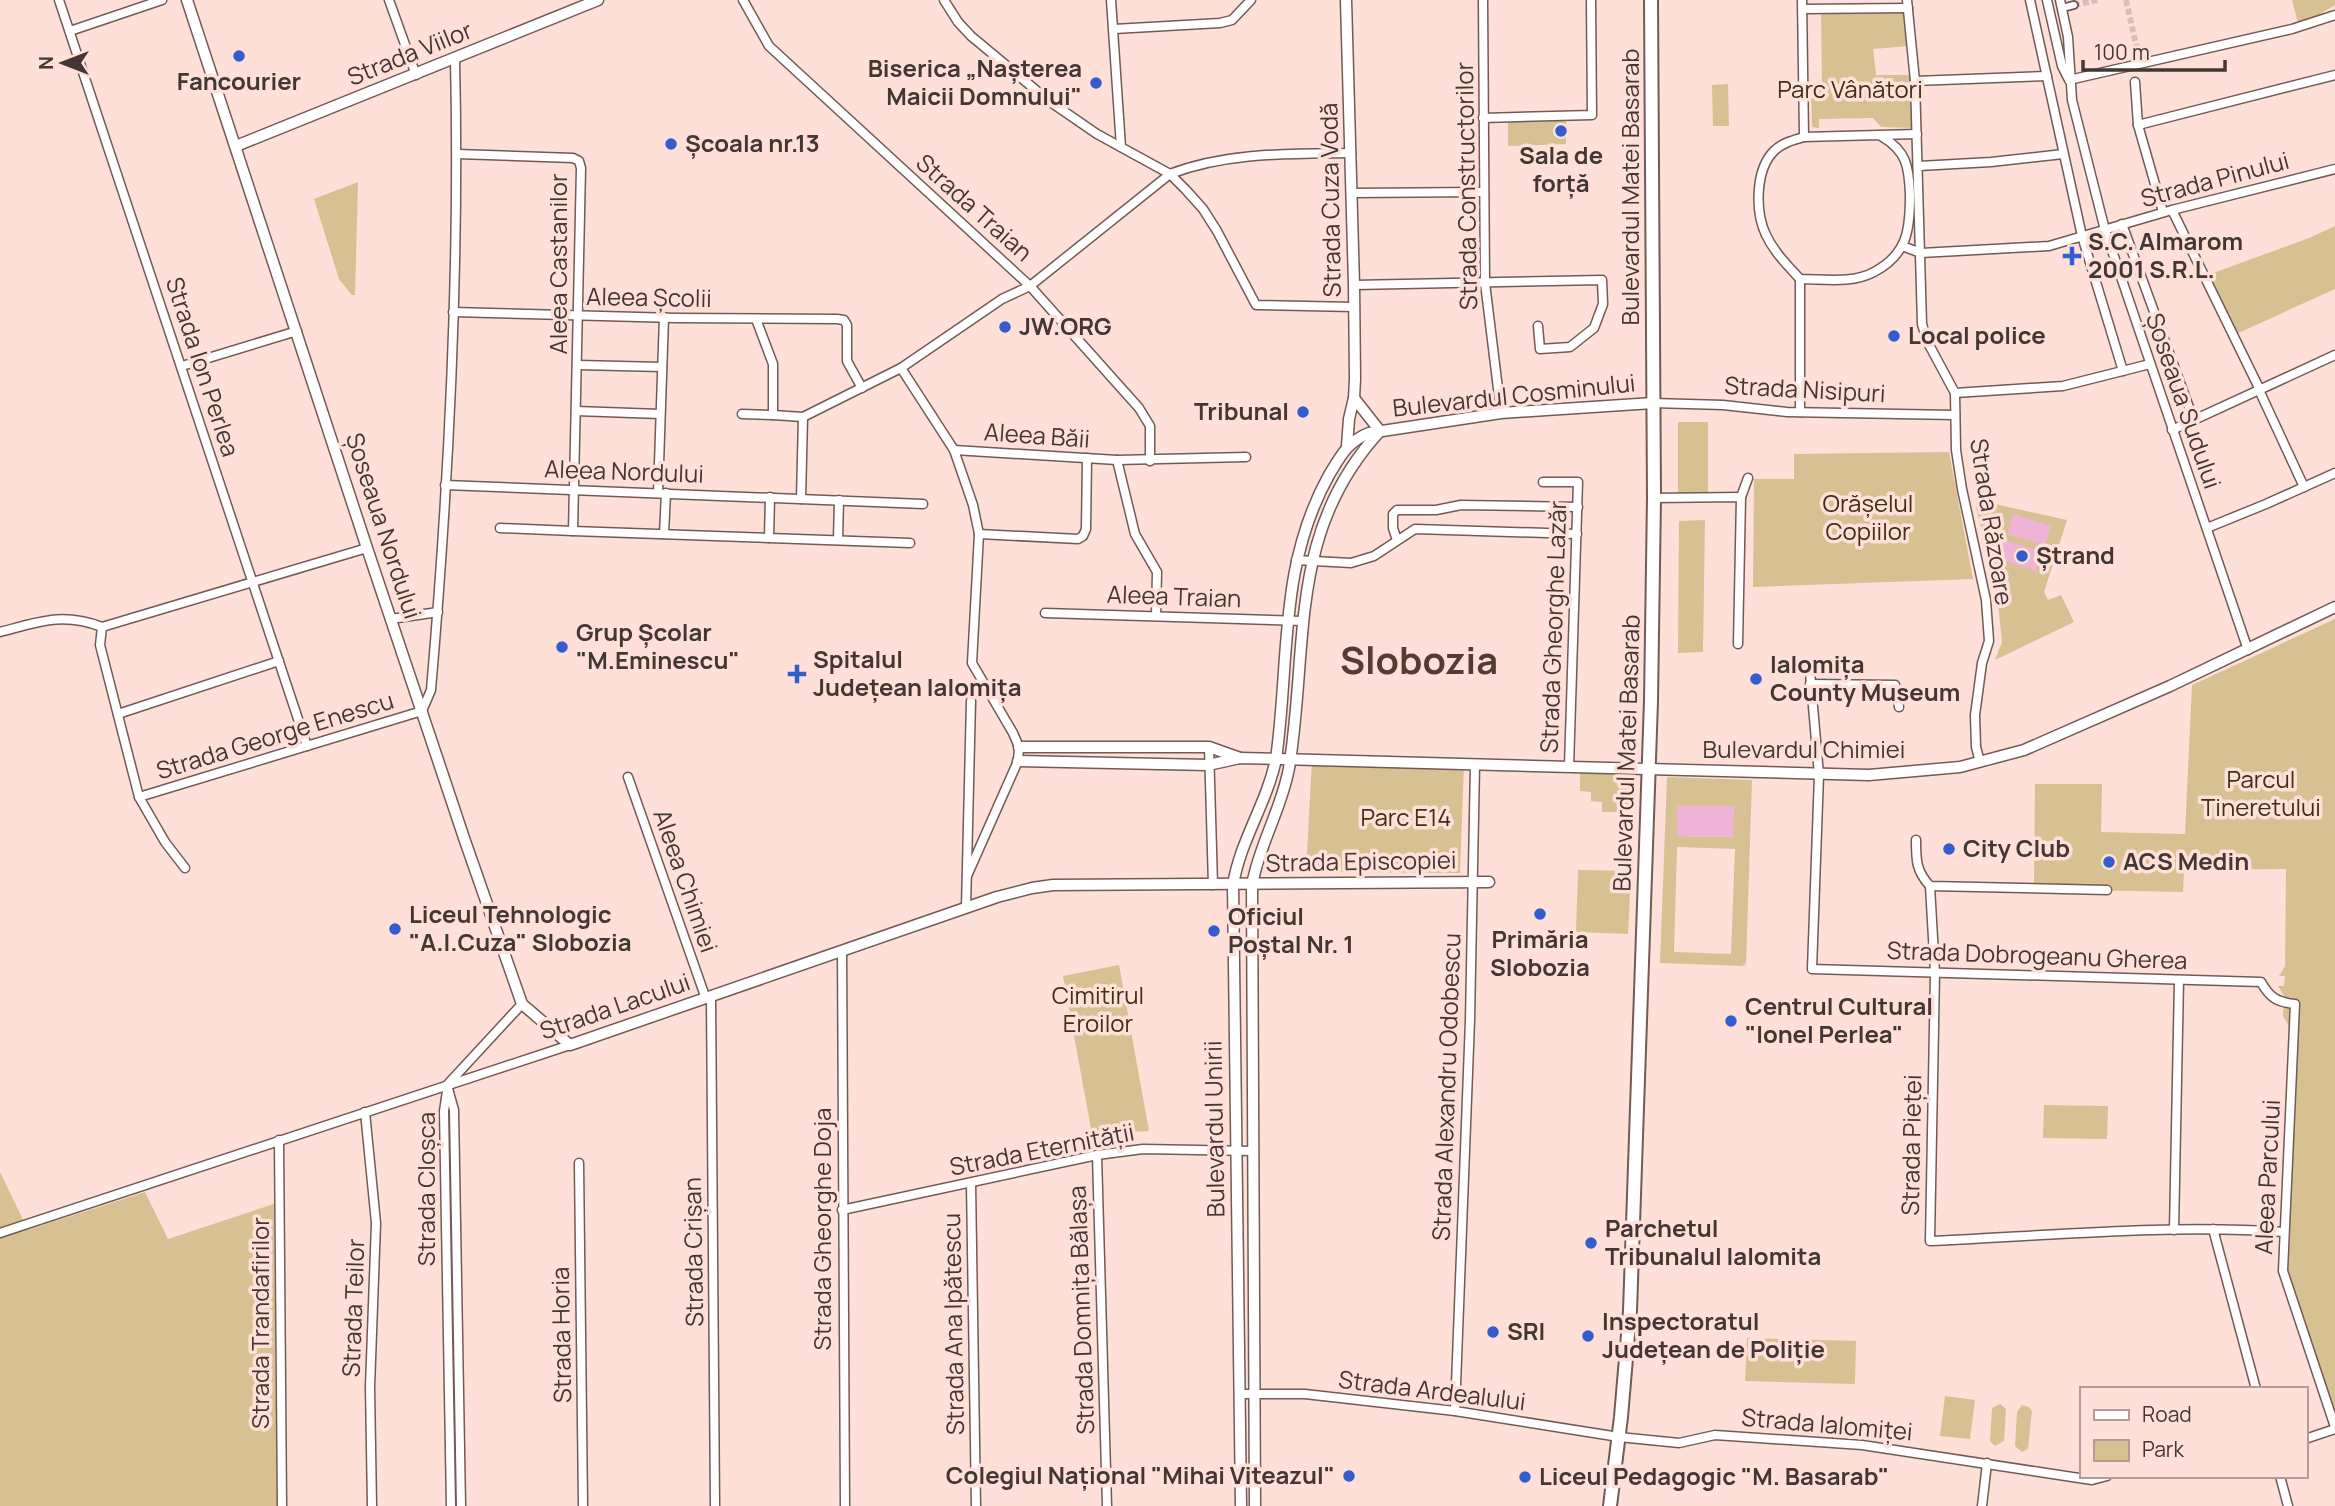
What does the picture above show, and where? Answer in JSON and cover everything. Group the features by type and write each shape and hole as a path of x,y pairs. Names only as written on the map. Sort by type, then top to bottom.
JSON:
{"main road":[{"name":"Bulevardul Matei Basarab","path":"1610,1506 1631,1298 1649,770 1654,498 1651,0"}],"street":[{"name":"Strada Ion Perlea","path":"59,0 307,746"},
{"path":"70,31 162,0"},
{"name":"Șoseaua Nordului","path":"187,0 367,548 523,1004 570,1045"},
{"path":"389,0 416,75"},
{"name":"Strada Viilor","path":"236,146 598,0"},
{"name":"Strada Traian","path":"743,0 758,30 777,54 1030,286 1146,417 1151,436 1150,460"},
{"path":"944,0 958,22 984,48 1071,117 1170,174 1203,209 1229,251 1256,305 1354,307"},
{"path":"1111,0 1121,147"},
{"path":"1114,29 1220,23 1232,20 1251,0"},
{"name":"Strada Cuza Vodă","path":"1346,0 1354,285 1354,398 1347,446"},
{"name":"Strada Constructorilor","path":"1483,0 1485,283 1501,413"},
{"path":"1483,118 1592,115 1591,0"},
{"path":"2030,0 2082,236 2123,371"},
{"name":"Șoseaua Sudului","path":"2047,0 2062,66 2069,80"},
{"path":"1804,137 1802,4 1908,4"},
{"name":"Strada Răzoare","path":"1908,4 1919,166 1922,324 1927,341 1955,393 1956,450 1986,600 1989,641 1982,663 1975,715 1976,747 1980,762"},
{"path":"2061,4 2074,5"},
{"name":"Șoseaua Sudului","path":"2061,4 2068,37 2072,100 2105,230 2248,650"},
{"path":"2069,80 2292,29 2335,15"},
{"path":"2138,53 2140,64"},
{"path":"422,711 431,690 445,485 457,154 455,59"},
{"path":"2138,125 2335,75"},
{"path":"1915,81 2047,76"},
{"path":"2134,82 2138,125 2168,211 2259,390 2304,487"},
{"path":"1800,412 1800,279 1766,236 1762,222 1760,186 1765,163 1775,150 1787,142 1804,137 1917,134"},
{"path":"1800,279 1858,278 1885,265 1895,257 1902,246 1910,225 1908,169 1893,143 1881,136"},
{"path":"742,414 803,417 901,368 1002,299 1030,286 1170,174 1194,165 1258,155 1351,153"},
{"name":"Aleea Castanilor","path":"457,154 572,158 579,161 580,249 573,531"},
{"path":"1919,166 2063,154"},
{"name":"Strada Pinului","path":"1922,253 2049,246 2168,211 2335,169"},
{"path":"1352,193 1483,192"},
{"path":"2122,224 2194,421"},
{"path":"1902,246 1922,253"},
{"path":"1354,285 1602,280 1603,304 1594,328 1570,347 1540,349 1538,326"},
{"name":"Aleea Școlii","path":"453,312 844,320 847,325 847,361 862,388"},
{"path":"664,317 660,414 664,534"},
{"path":"755,319 773,363 773,415"},
{"path":"182,366 297,331"},
{"path":"2172,430 2335,355"},
{"path":"1955,393 2063,386 2150,364"},
{"path":"578,365 662,367"},
{"path":"901,368 954,450 972,505 979,534 972,663 992,694 1019,747 1018,761 967,876"},
{"path":"1354,398 1380,430"},
{"name":"Strada Nisipuri","path":"1653,403 1723,405 1767,411 1955,415"},
{"name":"Bulevardul Cosminului","path":"1347,446 1364,435 1380,430 1501,413 1653,403"},
{"path":"576,411 660,414"},
{"path":"801,499 803,417"},
{"name":"Bulevardul Cosminului","path":"1290,760 1302,621 1311,561 1334,494 1357,457 1380,430"},
{"path":"1276,759 1287,620 1296,560 1314,505 1347,446"},
{"name":"Aleea Băii","path":"954,450 1117,460 1246,457"},
{"path":"979,534 1077,539 1083,536 1086,529 1087,458"},
{"name":"Aleea Băii","path":"1117,460 1135,534 1157,572 1157,616"},
{"path":"2207,527 2335,473"},
{"path":"1738,644 1741,497 1748,478"},
{"name":"Strada Gheorghe Lazăr","path":"1543,482 1578,482 1569,767"},
{"name":"Aleea Nordului","path":"445,485 923,504"},
{"path":"769,538 770,497"},
{"path":"1654,498 1741,497"},
{"path":"838,540 839,500"},
{"path":"1397,540 1393,522 1393,514 1397,510 1436,510 1461,505 1578,507"},
{"path":"500,528 910,543"},
{"path":"1296,560 1351,563 1374,556 1415,528 1577,534"},
{"path":"0,632 61,617 88,621 102,627 367,548"},
{"name":"Bulevardul Chimiei","path":"1018,761 1208,765 1240,758 1819,775 1894,774 1980,762 2024,750 2248,650 2335,607"},
{"path":"391,619 438,612"},
{"name":"Aleea Traian","path":"1045,613 1302,621"},
{"path":"102,627 100,645 139,797 165,842 185,868"},
{"path":"118,714 279,661"},
{"path":"1810,672 1819,775"},
{"path":"1810,684 1895,685 1899,707"},
{"path":"966,908 971,701"},
{"name":"Strada George Enescu","path":"139,797 422,711"},
{"name":"Bulevardul Chimiei","path":"1019,747 1209,747 1240,758"},
{"path":"1209,747 1213,885"},
{"name":"Bulevardul Unirii","path":"1241,1506 1233,885 1238,860 1272,777 1276,759"},
{"name":"Bulevardul Unirii","path":"1255,1506 1252,885 1258,857 1286,779 1290,760"},
{"name":"Strada Alexandru Odobescu","path":"1455,1411 1470,1020 1475,765"},
{"name":"Strada Dobrogeanu Gherea","path":"1819,775 1812,969 2262,982 2268,995 2279,1003 2295,1004"},
{"name":"Aleea Chimiei","path":"628,777 708,998"},
{"path":"1916,840 1916,866 1919,875 1930,886 1935,973"},
{"name":"Strada Episcopiei","path":"1233,885 1489,881"},
{"name":"Strada Lacului","path":"0,1233 570,1045 1004,894 1053,885 1233,885"},
{"path":"1930,886 2108,890"},
{"name":"Strada Gheorghe Doja","path":"842,951 845,1506"},
{"name":"Strada Pieței","path":"1935,973 1930,1241 2174,1230"},
{"path":"2179,980 2174,1230 2284,1232"},
{"name":"Strada Crișan","path":"708,998 715,1506"},
{"path":"447,1085 523,1004"},
{"name":"Aleea Parcului","path":"2295,1004 2283,1271 2335,1428"},
{"name":"Strada Cloșca","path":"447,1085 444,1111 450,1506"},
{"name":"Strada Cloșca","path":"447,1085 454,1110 460,1506"},
{"name":"Strada Teilor","path":"365,1112 376,1223 370,1387 372,1506"},
{"name":"Strada Trandafirilor","path":"279,1140 282,1506"},
{"name":"Strada Eternității","path":"842,1210 1097,1155 1143,1149 1252,1150"},
{"name":"Strada Domnița Bălașa","path":"1097,1155 1107,1506"},
{"name":"Strada Horia","path":"579,1163 583,1506"},
{"name":"Strada Ana Ipătescu","path":"971,1183 976,1506"},
{"path":"2213,1229 2255,1387"},
{"name":"Strada Ardealului","path":"1239,1394 1305,1394 1455,1411 1619,1437"},
{"path":"2307,1438 2335,1428"},
{"name":"Strada Ialomiței","path":"1619,1437 1679,1443 1714,1435 1862,1446 2092,1480 2099,1478"},
{"path":"1982,1506 1987,1463"},
{"path":"2281,1478 2288,1506"}],"green space":[{"path":"2292,0 2335,0 2335,5 2299,27"},
{"name":"Parc Vânători","path":"1906,10 1909,46 1873,49 1876,75 1911,75 1914,128 1881,127 1873,118 1819,119 1819,128 1812,127 1811,86 1822,85 1821,12"},
{"path":"1728,84 1729,126 1713,126 1712,85"},
{"path":"1566,120 1566,144 1508,146 1508,121"},
{"path":"358,182 355,295 352,295 339,279 314,199"},
{"path":"2335,226 2335,289 2234,335 2205,276"},
{"path":"1678,422 1708,422 1708,497 1678,497"},
{"name":"Orășelul Copiilor","path":"1949,452 1973,579 1753,587 1754,479 1794,479 1794,454"},
{"name":"Ștrand","path":"1986,502 2067,520 2044,592 2048,600 2061,595 2074,622 1995,660 2002,642 1997,593 1976,507"},
{"path":"1705,520 1703,652 1678,653 1679,521"},
{"name":"Parcul Tineretului","path":"2335,619 2335,1418 2287,1268 2291,1029 2283,1016 2284,996 2278,986 2284,986 2285,976 2279,976 2285,966 2286,869 2184,870 2183,892 2034,889 2035,784 2102,784 2101,832 2185,834 2192,685"},
{"name":"Parc E14","path":"1312,760 1464,765 1460,873 1306,872"},
{"path":"1580,768 1632,769 1632,812 1602,812 1602,802 1591,801 1591,792 1580,791"},
{"path":"1667,777 1752,780 1746,964 1742,963 1746,966 1660,963","holes":["1678,806 1734,806 1732,837 1677,836","1677,847 1735,849 1731,954 1674,952"]},
{"path":"1578,870 1631,871 1628,934 1576,932"},
{"name":"Cimitirul Eroilor","path":"1119,965 1149,1131 1092,1134 1063,976"},
{"path":"2044,1105 2108,1106 2107,1139 2043,1138"},
{"path":"0,1172 28,1230 145,1192 168,1239 274,1204 277,1506 0,1506"},
{"path":"1747,1338 1856,1341 1855,1384 1745,1381"},
{"path":"1945,1396 1975,1400 1970,1439 1940,1436"},
{"path":"2000,1404 2006,1409 2004,1441 1995,1446 1990,1441 1992,1408"},
{"path":"2022,1405 2032,1411 2028,1449 2022,1452 2015,1446 2017,1412"}],"shaded area":[{"path":"2013,514 2051,526 2045,545 2007,534"},
{"path":"2005,540 2042,552 2036,571 1999,559"},
{"path":"1677,806 1734,806 1733,837 1677,836"}],"tunnel":[{"path":"2074,5 2098,0"},
{"path":"2126,0 2138,53"}],"place":[{"name":"Fancourier","path":"239,56"},
{"name":"Biserica „Nașterea Maicii Domnului\"","path":"1096,83"},
{"name":"Sala de forță","path":"1561,131"},
{"name":"Școala nr.13","path":"671,144"},
{"name":"S.C. Almarom 2001 S.R.L.","path":"2072,256"},
{"name":"JW.ORG","path":"1005,327"},
{"name":"Local police","path":"1894,336"},
{"name":"Tribunal","path":"1303,412"},
{"name":"Ștrand","path":"2022,556"},
{"name":"Grup Școlar \"M.Eminescu\"","path":"562,647"},
{"name":"Spitalul Județean Ialomița","path":"797,674"},
{"name":"Ialomița County Museum","path":"1756,679"},
{"name":"City Club","path":"1949,849"},
{"name":"ACS Medin","path":"2109,862"},
{"name":"Primăria Slobozia","path":"1540,914"},
{"name":"Liceul Tehnologic \"A.I.Cuza\" Slobozia","path":"395,929"},
{"name":"Oficiul Poștal Nr. 1","path":"1214,931"},
{"name":"Centrul Cultural \"Ionel Perlea\"","path":"1731,1021"},
{"name":"Parchetul Tribunalul Ialomita","path":"1591,1243"},
{"name":"SRI","path":"1493,1332"},
{"name":"Inspectoratul Județean de Poliție","path":"1588,1336"},
{"name":"Colegiul Național \"Mihai Viteazul\"","path":"1349,1476"},
{"name":"Liceul Pedagogic \"M. Basarab\"","path":"1525,1477"}],"district":[{"name":"Slobozia","path":"1419,661"}]}
